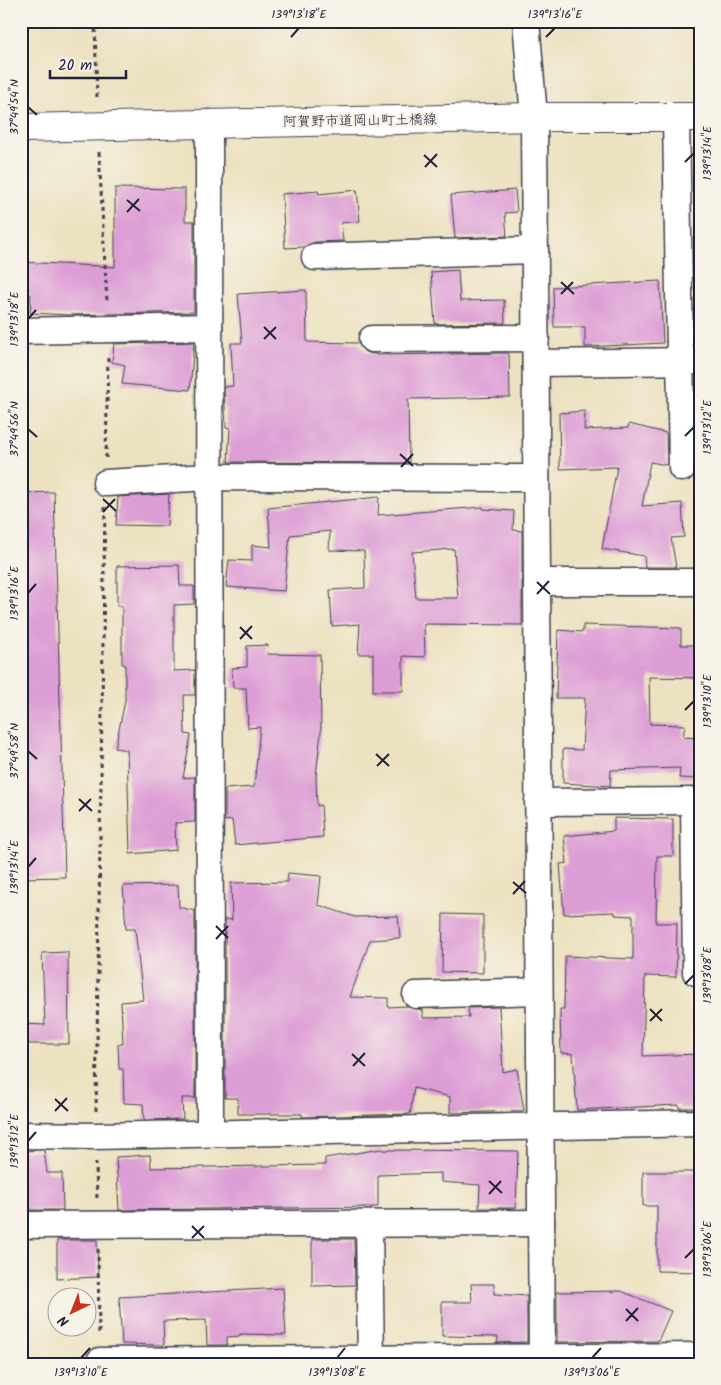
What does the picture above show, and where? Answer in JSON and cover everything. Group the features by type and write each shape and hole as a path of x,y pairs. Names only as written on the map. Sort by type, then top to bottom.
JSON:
{"street":[{"path":"526,21 534,117 542,1361"},
{"name":"阿賀野市道岡山町土橋線","path":"21,128 534,117 688,117"},
{"path":"682,468 690,361 688,117"},
{"path":"209,123 210,1133"},
{"path":"316,257 535,250"},
{"path":"21,330 209,327"},
{"path":"372,339 690,361"},
{"path":"106,483 209,477 536,478"},
{"path":"537,582 700,582"},
{"path":"538,802 697,801 696,972 700,972"},
{"path":"416,994 540,991"},
{"path":"21,1135 96,1136 700,1123"},
{"path":"21,1224 541,1223"},
{"path":"369,1224 371,1361"},
{"path":"100,1361 542,1361 700,1356"}],"path":[{"path":"95,21 97,125 108,329 96,1136 100,1361"}],"building":[{"path":"115,188 185,189 185,221 194,221 194,312 69,315 30,313 31,294 21,294 21,262 115,267"},
{"path":"357,190 360,221 341,223 343,241 315,242 304,247 285,248 282,194 318,191 319,194"},
{"path":"515,190 517,212 505,213 507,236 455,238 451,195"},
{"path":"458,270 460,301 504,300 505,323 435,324 431,272"},
{"path":"660,281 663,343 585,347 585,327 554,327 553,287"},
{"path":"306,290 307,342 358,343 365,352 378,355 507,353 509,354 510,397 408,399 409,463 228,462 230,427 226,428 224,387 233,386 231,343 242,343 238,294"},
{"path":"194,342 190,390 122,384 125,365 112,362 114,344"},
{"path":"585,411 584,430 628,428 629,424 666,433 667,465 650,462 642,506 682,503 684,537 671,538 676,567 645,567 644,556 602,549 617,467 560,469 559,413"},
{"path":"54,492 65,877 21,878 21,493"},
{"path":"169,494 167,526 116,525 118,497"},
{"path":"379,497 378,515 483,507 483,509 514,511 513,530 522,531 522,625 424,624 425,657 403,656 403,691 373,691 373,654 358,654 360,624 332,626 330,590 365,588 364,551 329,550 330,531 290,535 284,591 226,587 229,560 252,561 252,545 271,547 268,508","holes":["454,549 458,598 416,598 412,552"]},
{"path":"179,565 180,586 194,586 194,604 174,605 174,671 195,670 195,695 184,695 185,734 191,735 183,778 195,777 195,822 175,823 176,850 130,854 127,750 115,748 125,701 125,664 122,664 122,606 117,606 117,566"},
{"path":"583,625 681,628 681,645 700,645 700,678 649,677 650,724 685,725 683,737 700,738 700,779 679,778 680,768 611,770 610,786 563,783 563,749 582,750 585,698 556,698 558,630 583,632"},
{"path":"268,645 267,654 320,655 321,732 316,776 317,806 321,805 323,837 235,845 232,820 225,821 225,789 254,787 260,727 248,728 246,688 233,688 232,668 247,667 247,646"},
{"path":"614,818 673,819 673,856 657,856 656,923 677,923 676,977 645,976 643,1056 700,1054 700,1108 679,1108 679,1105 577,1110 573,1054 561,1053 560,1009 564,1009 565,956 633,959 633,916 615,915 615,912 564,914 560,864 567,863 564,836 614,831"},
{"path":"288,873 321,876 318,905 355,917 398,916 400,938 370,940 350,997 388,998 388,1007 407,1006 423,1010 423,1018 469,1017 468,1008 499,1007 503,1072 517,1069 524,1111 450,1113 450,1097 414,1088 410,1114 302,1117 302,1114 238,1114 238,1098 225,1098 225,919 232,920 231,883 287,882"},
{"path":"178,885 179,907 195,911 195,1098 182,1098 183,1119 144,1120 143,1104 124,1103 123,1069 119,1069 118,1044 123,1044 121,1002 143,1000 135,929 126,929 123,886"},
{"path":"443,914 483,915 483,973 442,972"},
{"path":"68,952 69,1044 21,1044 21,1024 45,1025 42,953"},
{"path":"381,1149 518,1151 516,1208 479,1208 480,1185 441,1182 441,1173 378,1175 378,1207 119,1210 116,1157 150,1155 151,1168 325,1165 325,1158"},
{"path":"44,1150 47,1173 62,1173 63,1210 21,1210 21,1151"},
{"path":"643,1172 700,1172 700,1272 657,1271 657,1206 643,1206"},
{"path":"312,1239 354,1239 355,1285 312,1286"},
{"path":"57,1240 97,1240 98,1277 57,1279"},
{"path":"471,1284 494,1284 494,1294 527,1296 527,1342 497,1343 498,1337 442,1336 442,1302 472,1302"},
{"path":"283,1288 286,1335 240,1334 240,1336 227,1337 227,1345 207,1345 206,1320 163,1321 164,1345 122,1344 119,1297"},
{"path":"621,1291 671,1311 658,1341 557,1342 557,1292"}]}
